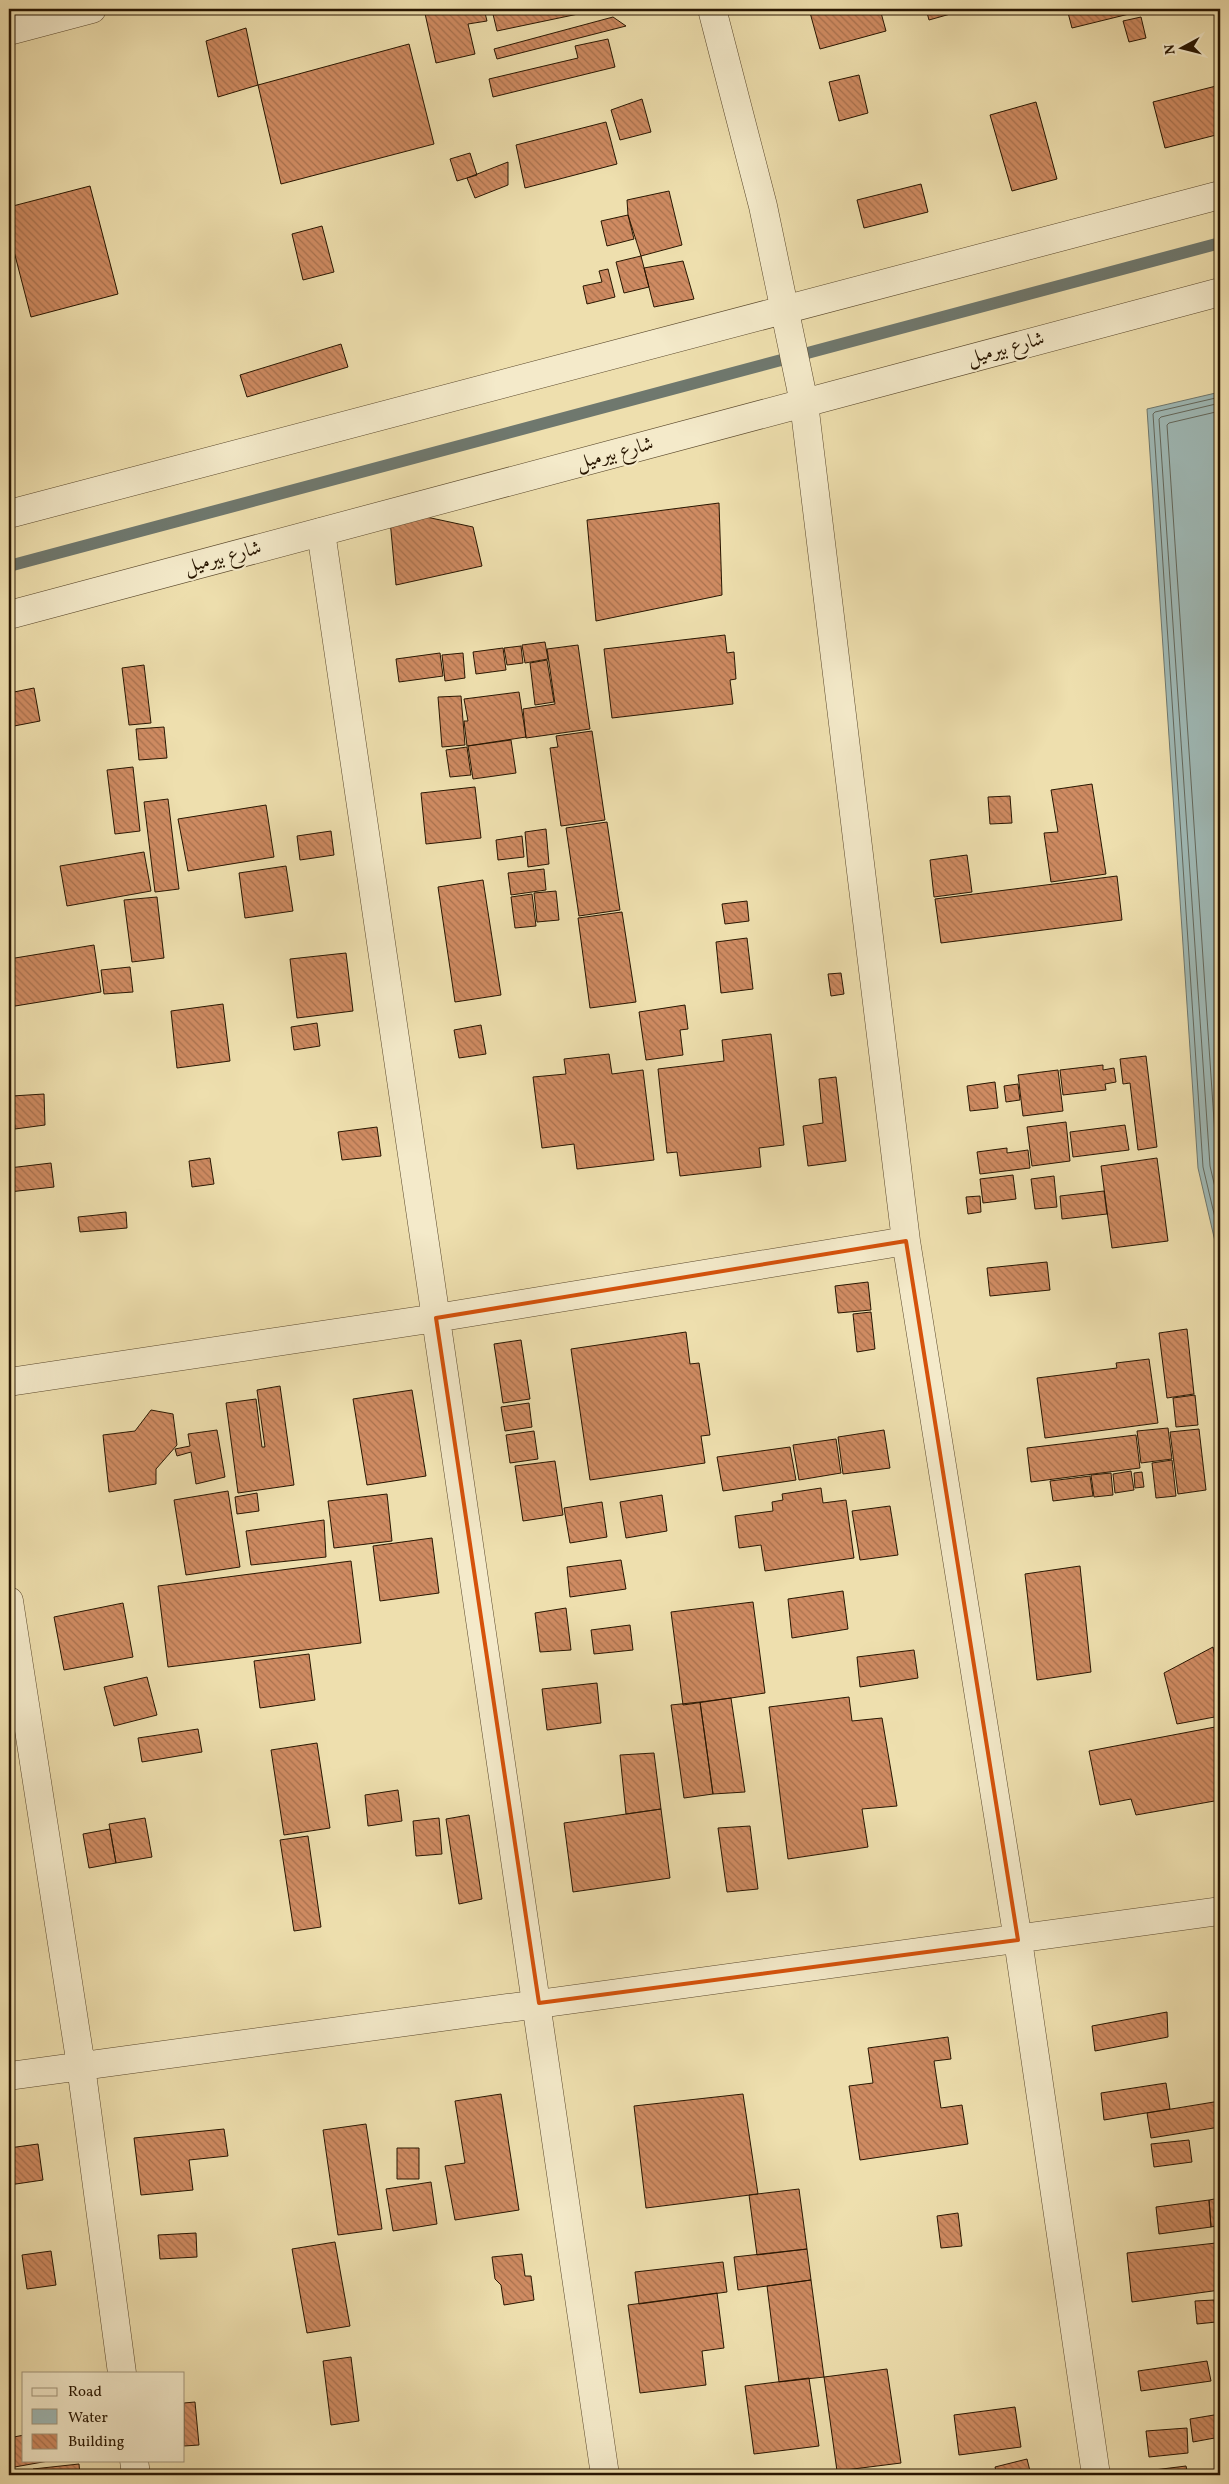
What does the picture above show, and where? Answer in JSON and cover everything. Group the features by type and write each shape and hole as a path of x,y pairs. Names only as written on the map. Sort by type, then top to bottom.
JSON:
{"street":[{"path":"9,31 92,9"},
{"path":"712,9 763,206 804,403 906,1241 1018,1940 1096,2475"},
{"path":"9,514 785,308 1220,195"},
{"name":"شارع بيرميل","path":"9,615 1220,292"},
{"path":"321,532 436,1318 539,2002 605,2475"},
{"path":"9,1382 436,1318 906,1241"},
{"path":"9,1601 81,2066 122,2372"},
{"path":"9,2076 539,2002 1018,1940 1220,1911"},
{"path":"134,2462 136,2475"}],"highlighted area":[{"path":"906,1241 1018,1940 539,2003 436,1318"}],"water":[{"path":"1220,392 1220,1263 1198,1168 1147,409"}],"building":[{"path":"424,9 484,9 487,21 468,24 475,54 436,63"},
{"path":"602,9 497,31 492,10"},
{"path":"809,9 880,9 886,31 820,49"},
{"path":"926,9 968,9 929,20"},
{"path":"1067,9 1128,9 1129,14 1072,28"},
{"path":"613,17 626,26 497,59 494,49"},
{"path":"1141,17 1146,38 1129,42 1123,21"},
{"path":"246,28 258,85 218,97 206,41"},
{"path":"608,39 615,67 493,97 489,79 578,58 575,46"},
{"path":"409,44 434,144 281,184 258,85"},
{"path":"859,75 868,113 839,121 829,82"},
{"path":"1220,85 1220,134 1165,148 1153,102"},
{"path":"642,99 651,132 620,140 611,110"},
{"path":"1036,102 1057,179 1012,191 990,115"},
{"path":"606,122 617,164 525,188 516,145"},
{"path":"470,153 477,175 457,181 450,159"},
{"path":"508,162 508,185 475,198 467,178"},
{"path":"921,184 928,212 864,228 857,200"},
{"path":"90,186 118,294 31,317 9,232 9,207"},
{"path":"669,191 682,245 641,256 628,215 627,200"},
{"path":"628,215 634,239 607,246 601,221"},
{"path":"322,226 334,272 303,280 292,234"},
{"path":"641,256 649,287 624,293 616,262"},
{"path":"683,261 694,299 654,307 644,268"},
{"path":"608,269 615,297 587,304 583,286 602,282 599,271"},
{"path":"341,344 348,367 247,397 240,375"},
{"path":"719,503 722,595 596,621 587,520"},
{"path":"389,509 473,527 482,566 396,585"},
{"path":"725,635 727,653 734,652 736,679 730,680 733,704 612,718 604,649"},
{"path":"545,642 548,659 525,663 522,645"},
{"path":"578,645 590,729 526,738 523,709 555,704 547,649"},
{"path":"521,646 523,663 507,665 504,648"},
{"path":"503,648 506,670 476,674 473,652"},
{"path":"440,653 443,676 399,682 396,659"},
{"path":"463,653 465,678 445,681 442,655"},
{"path":"547,660 554,702 535,705 530,663"},
{"path":"144,665 151,723 129,725 122,668"},
{"path":"34,688 40,721 9,727 9,693"},
{"path":"519,692 526,737 467,746 464,721 468,721 464,699"},
{"path":"461,696 465,745 442,747 438,697"},
{"path":"164,727 167,758 139,760 136,729"},
{"path":"592,731 605,820 561,826 550,748 558,747 556,736"},
{"path":"511,740 516,773 473,779 468,746"},
{"path":"467,747 471,775 450,777 446,750"},
{"path":"133,767 140,831 115,834 107,770"},
{"path":"1092,784 1106,874 1051,882 1044,833 1058,832 1051,790"},
{"path":"475,787 481,838 426,844 421,793"},
{"path":"1010,796 1012,823 990,824 988,797"},
{"path":"168,799 179,889 155,892 144,802"},
{"path":"266,805 274,857 188,871 178,819"},
{"path":"607,822 620,910 579,916 566,828"},
{"path":"546,829 549,864 528,867 525,832"},
{"path":"331,831 334,855 300,860 297,836"},
{"path":"522,836 524,857 498,860 496,840"},
{"path":"144,852 151,891 67,906 60,866"},
{"path":"967,855 972,892 934,897 930,860"},
{"path":"286,866 293,911 245,918 239,873"},
{"path":"544,869 546,890 511,895 508,873"},
{"path":"1117,876 1122,920 941,943 935,899"},
{"path":"483,880 501,995 455,1002 438,887"},
{"path":"556,891 559,920 537,922 534,893"},
{"path":"532,894 536,926 515,928 511,897"},
{"path":"157,897 164,958 132,962 124,900"},
{"path":"747,901 749,921 725,924 722,904"},
{"path":"622,912 636,1002 590,1008 578,918"},
{"path":"747,938 753,989 721,993 716,942"},
{"path":"94,945 101,992 9,1007 9,959"},
{"path":"346,953 353,1011 297,1018 290,959"},
{"path":"130,967 133,992 104,994 101,970"},
{"path":"841,973 844,994 831,996 828,974"},
{"path":"223,1004 230,1061 177,1068 171,1011"},
{"path":"685,1005 688,1029 680,1030 683,1055 646,1060 639,1012"},
{"path":"317,1023 320,1046 294,1050 291,1027"},
{"path":"481,1025 486,1054 459,1058 454,1030"},
{"path":"771,1034 784,1145 759,1148 761,1167 680,1176 677,1152 667,1153 658,1069 724,1061 722,1040"},
{"path":"609,1054 612,1074 643,1070 654,1160 577,1169 574,1144 542,1148 533,1077 566,1074 564,1059"},
{"path":"1146,1056 1157,1147 1138,1150 1130,1083 1123,1084 1120,1059"},
{"path":"1103,1065 1103,1070 1114,1068 1116,1082 1105,1084 1106,1090 1063,1095 1060,1070"},
{"path":"1058,1070 1063,1111 1023,1116 1018,1075"},
{"path":"836,1077 846,1161 808,1166 803,1126 823,1123 819,1079"},
{"path":"995,1082 998,1108 970,1111 967,1086"},
{"path":"1018,1084 1020,1100 1006,1102 1004,1086"},
{"path":"44,1094 45,1125 15,1129 12,1096"},
{"path":"1066,1122 1070,1161 1032,1166 1027,1127"},
{"path":"1125,1125 1129,1150 1073,1157 1070,1132"},
{"path":"377,1127 381,1156 342,1160 338,1132"},
{"path":"1007,1148 1007,1153 1028,1150 1030,1168 980,1174 977,1152"},
{"path":"210,1158 214,1184 192,1187 189,1161"},
{"path":"1157,1158 1168,1241 1112,1248 1101,1166"},
{"path":"51,1163 54,1187 9,1192 9,1168"},
{"path":"1013,1175 1016,1199 983,1203 980,1179"},
{"path":"1054,1176 1057,1207 1035,1209 1031,1179"},
{"path":"1104,1191 1107,1214 1062,1219 1060,1196"},
{"path":"980,1196 981,1212 968,1214 966,1197"},
{"path":"126,1212 127,1228 80,1232 78,1217"},
{"path":"1047,1262 1050,1290 990,1296 987,1268"},
{"path":"868,1282 871,1310 838,1313 835,1286"},
{"path":"871,1312 875,1349 857,1352 853,1314"},
{"path":"1187,1329 1194,1394 1167,1398 1159,1333"},
{"path":"686,1332 690,1364 699,1363 710,1435 701,1436 705,1463 590,1480 571,1349"},
{"path":"521,1340 530,1399 503,1403 494,1344"},
{"path":"1149,1359 1158,1423 1045,1438 1037,1378 1117,1368 1116,1363"},
{"path":"280,1386 294,1485 238,1493 226,1403 256,1399 262,1447 265,1447 257,1390"},
{"path":"412,1390 426,1476 367,1485 353,1399"},
{"path":"1195,1395 1198,1425 1176,1427 1173,1398"},
{"path":"529,1403 532,1427 505,1431 501,1407"},
{"path":"151,1410 173,1414 177,1445 156,1469 156,1484 109,1492 103,1435 135,1431"},
{"path":"1168,1428 1172,1459 1141,1463 1137,1431"},
{"path":"1199,1429 1206,1490 1178,1494 1170,1432"},
{"path":"217,1430 225,1477 196,1484 191,1452 177,1456 175,1449 190,1446 188,1434"},
{"path":"884,1430 890,1468 843,1474 838,1437"},
{"path":"534,1431 538,1459 510,1463 506,1435"},
{"path":"1136,1435 1140,1468 1031,1482 1027,1448"},
{"path":"836,1439 841,1473 799,1480 793,1445"},
{"path":"790,1447 796,1480 723,1491 717,1457"},
{"path":"1172,1460 1176,1496 1156,1498 1152,1463"},
{"path":"555,1461 563,1515 523,1521 515,1466"},
{"path":"1131,1471 1134,1490 1115,1493 1113,1474"},
{"path":"1142,1472 1144,1487 1135,1488 1134,1473"},
{"path":"1111,1473 1113,1495 1094,1497 1091,1475"},
{"path":"1090,1476 1093,1496 1053,1501 1050,1481"},
{"path":"821,1488 823,1503 846,1500 854,1558 765,1571 761,1545 739,1548 735,1516 773,1511 772,1502 783,1500 782,1494"},
{"path":"228,1491 240,1567 186,1575 174,1500"},
{"path":"257,1493 259,1511 237,1514 235,1497"},
{"path":"387,1494 392,1541 334,1548 328,1501"},
{"path":"662,1495 667,1531 626,1538 620,1502"},
{"path":"602,1502 607,1537 570,1543 564,1508"},
{"path":"890,1506 898,1555 860,1560 852,1511"},
{"path":"324,1520 326,1557 251,1565 246,1531"},
{"path":"432,1538 439,1593 380,1601 373,1546"},
{"path":"621,1560 626,1589 570,1597 567,1567"},
{"path":"351,1561 361,1643 168,1667 158,1586"},
{"path":"1080,1566 1091,1672 1037,1680 1025,1574"},
{"path":"843,1591 848,1629 792,1638 788,1599"},
{"path":"753,1602 765,1693 683,1705 671,1612"},
{"path":"123,1603 133,1657 64,1670 54,1617"},
{"path":"566,1608 571,1650 540,1652 535,1613"},
{"path":"630,1625 633,1650 594,1654 591,1630"},
{"path":"1213,1647 1220,1684 1220,1716 1177,1724 1164,1673"},
{"path":"914,1650 918,1678 860,1687 857,1657"},
{"path":"309,1654 315,1700 260,1708 254,1661"},
{"path":"147,1677 157,1715 114,1726 104,1687"},
{"path":"597,1683 601,1723 547,1730 542,1689"},
{"path":"849,1697 852,1721 882,1718 897,1806 862,1809 868,1847 788,1859 769,1707"},
{"path":"731,1698 745,1792 713,1794 700,1702"},
{"path":"700,1702 713,1794 684,1798 671,1705"},
{"path":"1215,1727 1220,1759 1220,1800 1136,1815 1131,1799 1100,1805 1089,1751"},
{"path":"198,1729 202,1752 142,1762 138,1738"},
{"path":"317,1743 330,1828 284,1835 271,1750"},
{"path":"654,1753 661,1809 626,1814 620,1755"},
{"path":"398,1790 402,1821 368,1826 365,1795"},
{"path":"661,1809 670,1878 573,1892 564,1823"},
{"path":"469,1815 482,1899 459,1904 446,1819"},
{"path":"145,1818 152,1857 116,1863 109,1824"},
{"path":"439,1818 442,1854 416,1856 413,1821"},
{"path":"750,1826 758,1889 727,1892 718,1828"},
{"path":"110,1829 116,1863 89,1868 83,1834"},
{"path":"308,1836 321,1927 294,1931 280,1840"},
{"path":"9,1909 13,1945 9,1946"},
{"path":"1167,2012 1168,2037 1095,2051 1092,2026"},
{"path":"948,2037 951,2059 934,2061 941,2108 962,2105 968,2144 860,2160 849,2086 873,2083 868,2048"},
{"path":"1166,2083 1170,2109 1104,2120 1101,2093"},
{"path":"501,2094 519,2210 455,2220 445,2166 465,2163 455,2101"},
{"path":"743,2094 758,2194 646,2208 634,2106"},
{"path":"1220,2101 1220,2127 1151,2138 1147,2113"},
{"path":"366,2124 382,2229 338,2235 323,2130"},
{"path":"224,2129 228,2156 189,2160 193,2190 141,2195 134,2138"},
{"path":"1189,2140 1192,2162 1154,2167 1151,2144"},
{"path":"38,2144 43,2180 9,2185 9,2148"},
{"path":"397,2148 419,2148 419,2179 397,2179"},
{"path":"431,2182 437,2224 393,2231 386,2189"},
{"path":"799,2189 807,2249 757,2255 749,2195"},
{"path":"1220,2198 1220,2225 1211,2227 1209,2200"},
{"path":"1209,2200 1211,2227 1159,2234 1156,2207"},
{"path":"958,2213 962,2246 941,2248 937,2216"},
{"path":"196,2233 197,2257 160,2259 158,2235"},
{"path":"335,2242 350,2326 307,2333 292,2249"},
{"path":"1216,2243 1220,2290 1132,2302 1127,2253"},
{"path":"807,2249 811,2280 738,2290 734,2257"},
{"path":"51,2251 56,2285 27,2289 22,2255"},
{"path":"522,2254 525,2276 531,2276 534,2300 504,2305 501,2285 495,2279 492,2257"},
{"path":"723,2262 727,2292 639,2304 635,2272"},
{"path":"811,2280 824,2377 779,2382 767,2286"},
{"path":"717,2293 724,2348 702,2351 706,2385 640,2393 628,2305"},
{"path":"1214,2300 1216,2322 1197,2324 1195,2301"},
{"path":"351,2357 359,2421 331,2425 323,2361"},
{"path":"1207,2361 1211,2381 1141,2391 1138,2371"},
{"path":"887,2369 901,2463 837,2471 824,2377"},
{"path":"809,2378 819,2446 754,2454 745,2386"},
{"path":"195,2402 199,2445 185,2446 185,2403"},
{"path":"1015,2407 1021,2447 959,2455 954,2415"},
{"path":"1220,2414 1220,2437 1193,2442 1190,2419"},
{"path":"1187,2428 1188,2453 1149,2457 1146,2431"},
{"path":"22,2435 22,2462 43,2462 9,2468 9,2438"},
{"path":"1027,2459 1031,2475 997,2475 995,2467"},
{"path":"79,2464 80,2475 34,2475 33,2469"},
{"path":"1186,2466 1188,2475 1155,2475 1154,2470"}],"waterway":[{"path":"9,566 1220,243"}]}
